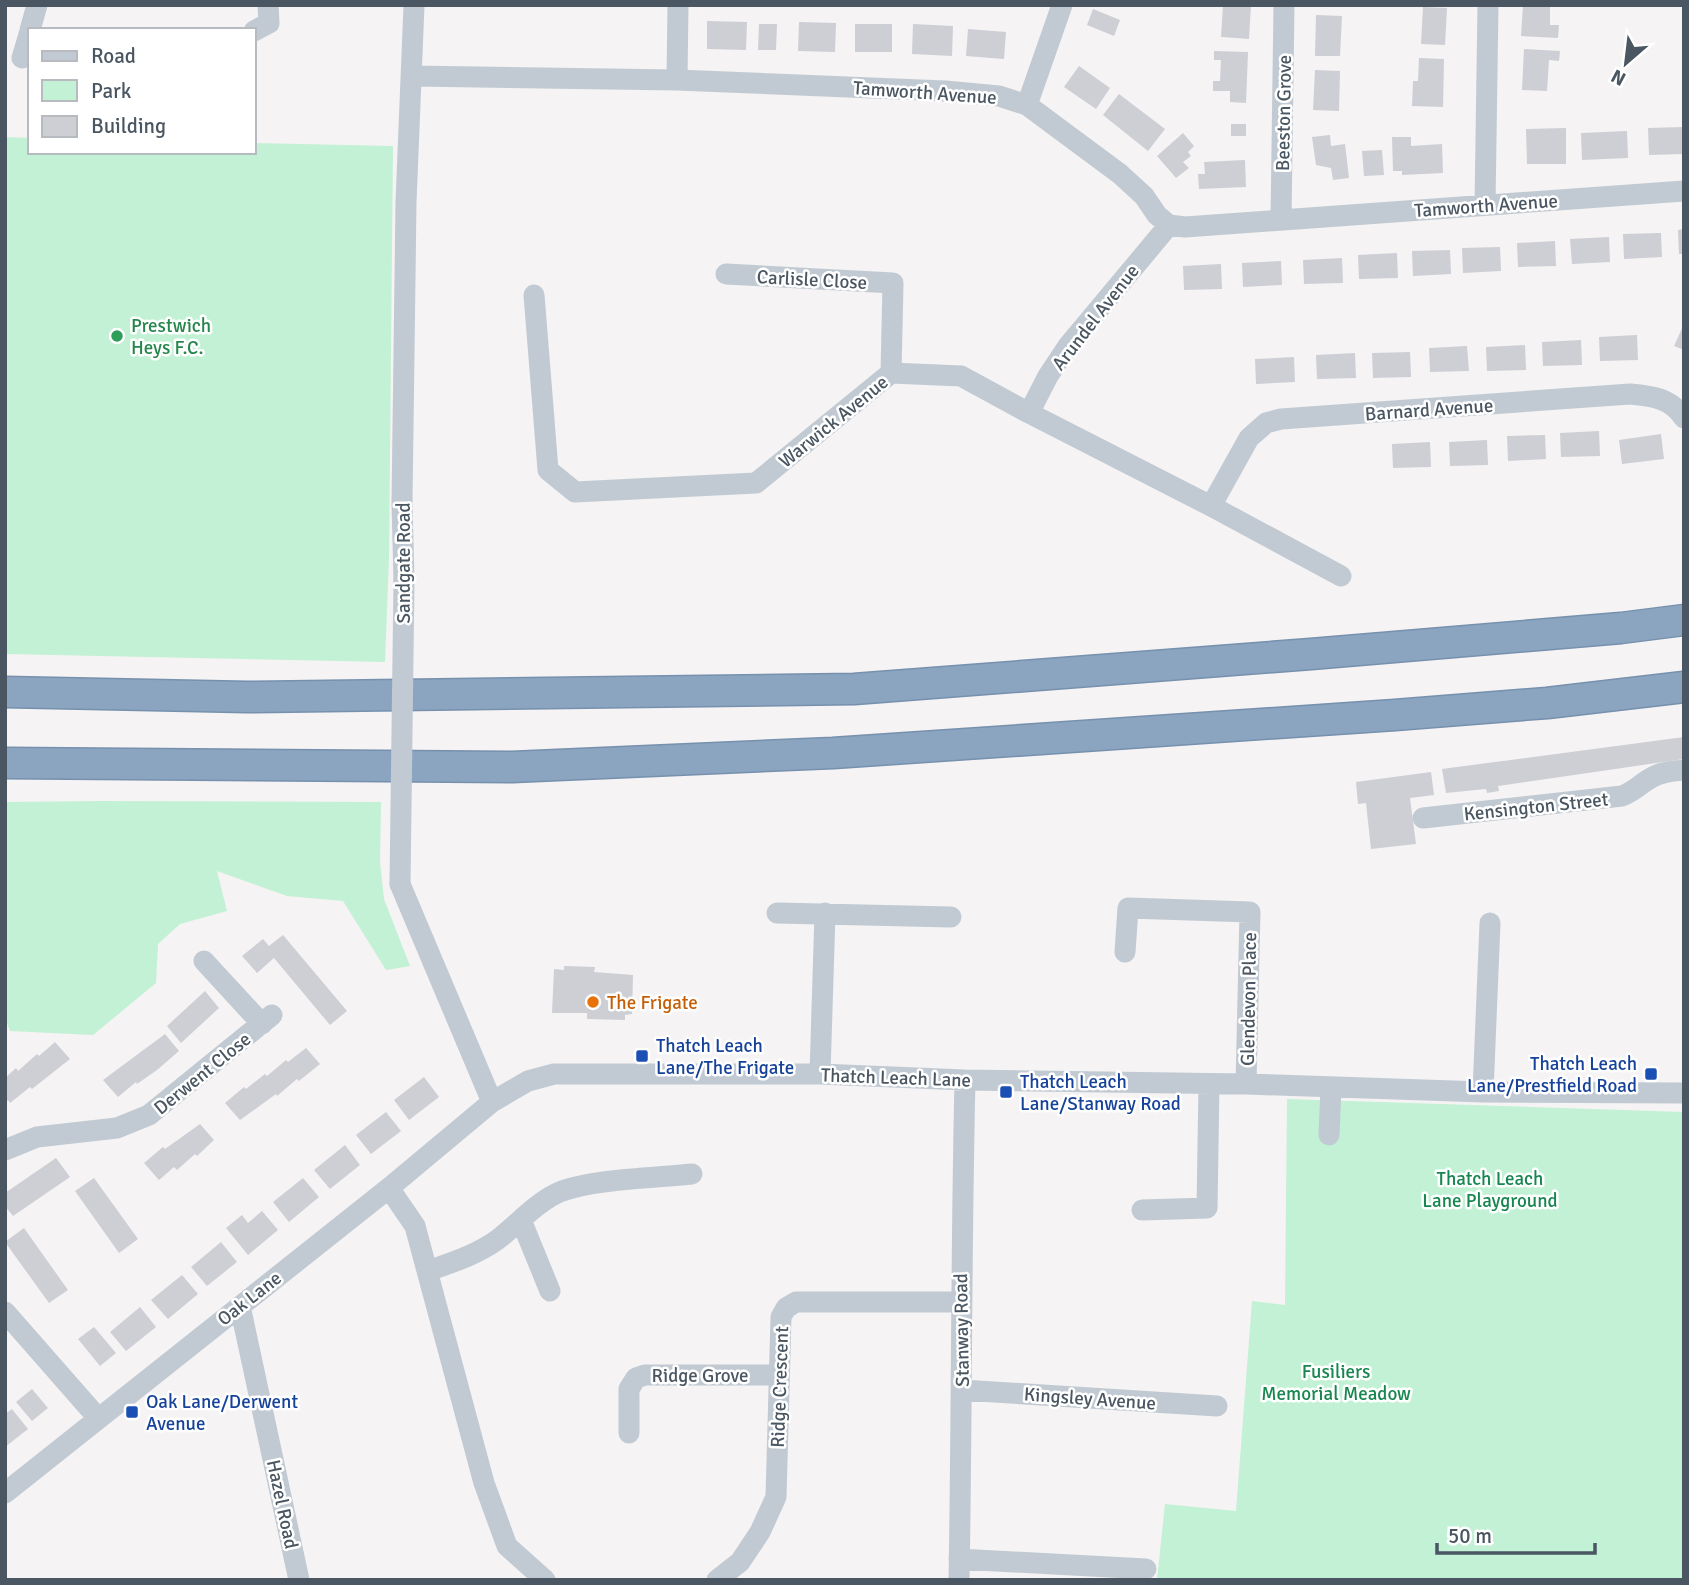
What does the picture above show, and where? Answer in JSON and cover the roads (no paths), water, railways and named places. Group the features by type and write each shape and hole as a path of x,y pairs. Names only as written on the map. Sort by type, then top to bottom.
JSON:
{"highway":[{"path":"5,692 247,697 854,689 1325,653 1621,628 1684,620"},
{"path":"5,763 512,766 833,753 1436,712 1684,687"}],"street":[{"path":"31,28 37,5"},
{"name":"Sandgate Road","path":"414,5 406,202 400,884 492,1102"},
{"path":"677,80 678,5"},
{"path":"1027,105 1062,5"},
{"name":"Beeston Grove","path":"1281,220 1284,5"},
{"path":"1485,205 1488,5"},
{"path":"22,58 28,37"},
{"name":"Tamworth Avenue","path":"412,76 677,80 945,91 999,96 1027,105 1120,174 1169,225 1185,227 1684,191"},
{"name":"Arundel Avenue","path":"1029,414 1048,376 1068,346 1169,225"},
{"name":"Carlisle Close","path":"726,274 893,284 891,373"},
{"name":"Warwick Avenue","path":"534,295 548,470 575,492 756,483 891,373 961,376 1341,576"},
{"name":"Barnard Avenue","path":"1211,506 1249,438 1266,422 1280,419 1630,394 1659,397 1678,410 1684,418"},
{"name":"Kensington Street","path":"1423,818 1622,796 1636,791 1650,778 1670,771 1684,770"},
{"name":"Glendevon Place","path":"1125,952 1128,908 1250,912 1247,1084"},
{"path":"777,913 951,917"},
{"path":"820,1074 825,913"},
{"path":"1483,1092 1490,923"},
{"name":"Derwent Close","path":"5,1150 37,1137 117,1128 149,1115 267,1019 204,961"},
{"name":"Thatch Leach Lane","path":"492,1102 528,1081 554,1074 820,1074 1483,1092 1684,1093"},
{"name":"Stanway Road","path":"959,1569 962,1390 960,1302 965,1080"},
{"path":"1142,1210 1207,1208 1209,1084"},
{"path":"1329,1135 1331,1087"},
{"name":"Oak Lane","path":"5,1493 492,1102"},
{"path":"428,1271 473,1255 542,1202 562,1192 589,1185 692,1174"},
{"path":"388,1188 415,1226 484,1483 507,1546 545,1580"},
{"path":"521,1220 550,1291"},
{"name":"Ridge Crescent","path":"717,1580 740,1562 760,1532 776,1497 781,1317 786,1308 796,1302 960,1302"},
{"name":"Hazel Road","path":"240,1306 299,1580"},
{"path":"5,1312 98,1418"},
{"name":"Ridge Grove","path":"629,1433 629,1388 636,1378 645,1375 779,1375"},
{"name":"Kingsley Avenue","path":"962,1390 1217,1406"},
{"path":"959,1569 1146,1569"}],"place":[{"name":"Prestwich Heys F.C.","path":"117,336"},
{"name":"The Frigate","path":"593,1002"},
{"name":"Thatch Leach Lane/The Frigate","path":"642,1056"},
{"name":"Thatch Leach Lane/Prestfield Road","path":"1651,1074"},
{"name":"Thatch Leach Lane/Stanway Road","path":"1006,1092"},
{"name":"Oak Lane/Derwent Avenue","path":"132,1412"}],"park label":[{"name":"Thatch Leach Lane Playground","path":"1490,1189"},
{"name":"Fusiliers Memorial Meadow","path":"1336,1382"}]}
